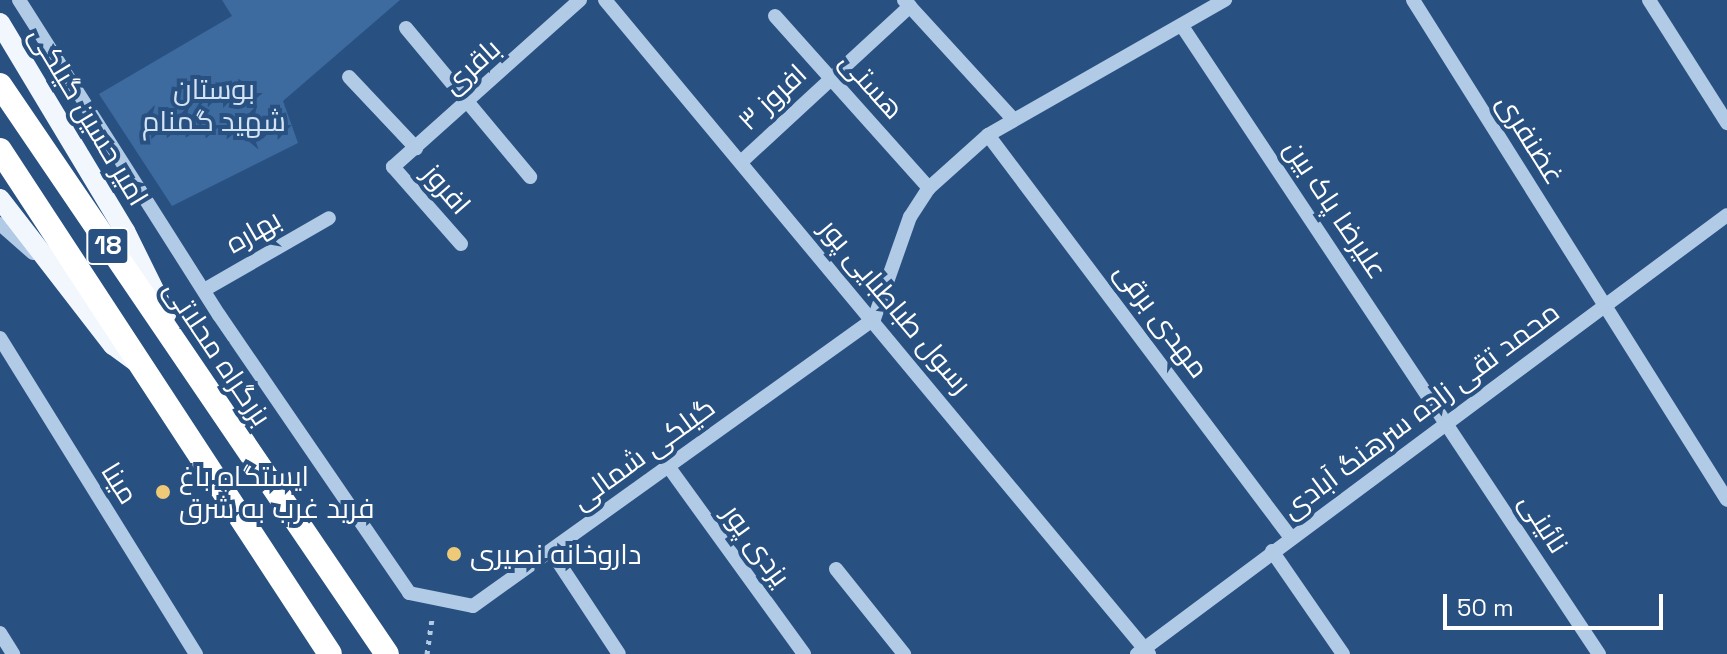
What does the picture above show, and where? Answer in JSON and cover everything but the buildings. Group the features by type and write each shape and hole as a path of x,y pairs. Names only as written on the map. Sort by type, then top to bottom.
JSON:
{"highway":[{"name":"بزرگراه محلاتی","path":"0,85 387,654"},
{"name":"18","path":"0,150 330,654"}],"main road":[{"name":"امیر حسین گیلکی","path":"0,23 125,231 192,368"},
{"path":"0,199 113,345 141,365"}],"street":[{"name":"گيلکی شمالی","path":"19,0 204,290 409,593 473,606 874,319"},
{"name":"باقری","path":"393,167 468,105 580,0"},
{"name":"رسول طباطبایی پور","path":"605,0 874,319 1144,652"},
{"name":"غضنفری","path":"1413,0 1727,500"},
{"path":"1649,0 1727,123"},
{"path":"874,319 893,253 929,188 988,135 1012,118 1182,26 1221,1"},
{"path":"907,3 1012,118"},
{"name":"افروز ۳","path":"741,162 907,3"},
{"name":"هستی","path":"775,16 929,188"},
{"name":"علیرضا پاک بین","path":"1182,26 1446,421"},
{"path":"406,28 530,177"},
{"path":"349,77 416,148"},
{"name":"مهدی برقی","path":"988,135 1291,538"},
{"name":"افروز","path":"393,167 461,244"},
{"name":"محمد تقی زاده سرهنگ آبادی","path":"1144,652 1272,551 1727,215"},
{"name":"بهاره","path":"204,290 329,218"},
{"path":"0,224 62,278"},
{"name":"مینا","path":"0,338 196,654"},
{"name":"نائینی","path":"1446,421 1599,654"},
{"name":"یزدی پور","path":"668,466 804,654"},
{"path":"551,551 619,654"},
{"path":"1272,551 1343,654"},
{"path":"836,569 904,654"},
{"path":"0,633 13,654"}],"path":[{"path":"423,644 427,654"}],"green space":[{"name":"بوستان شهید گمنام","path":"222,0 400,0 283,101 298,143 172,206 99,94 232,16"}],"place":[{"name":"ایستگاه باغ فرید غرب به شرق","path":"163,492"},
{"name":"داروخانه نصیری","path":"454,554"}]}
